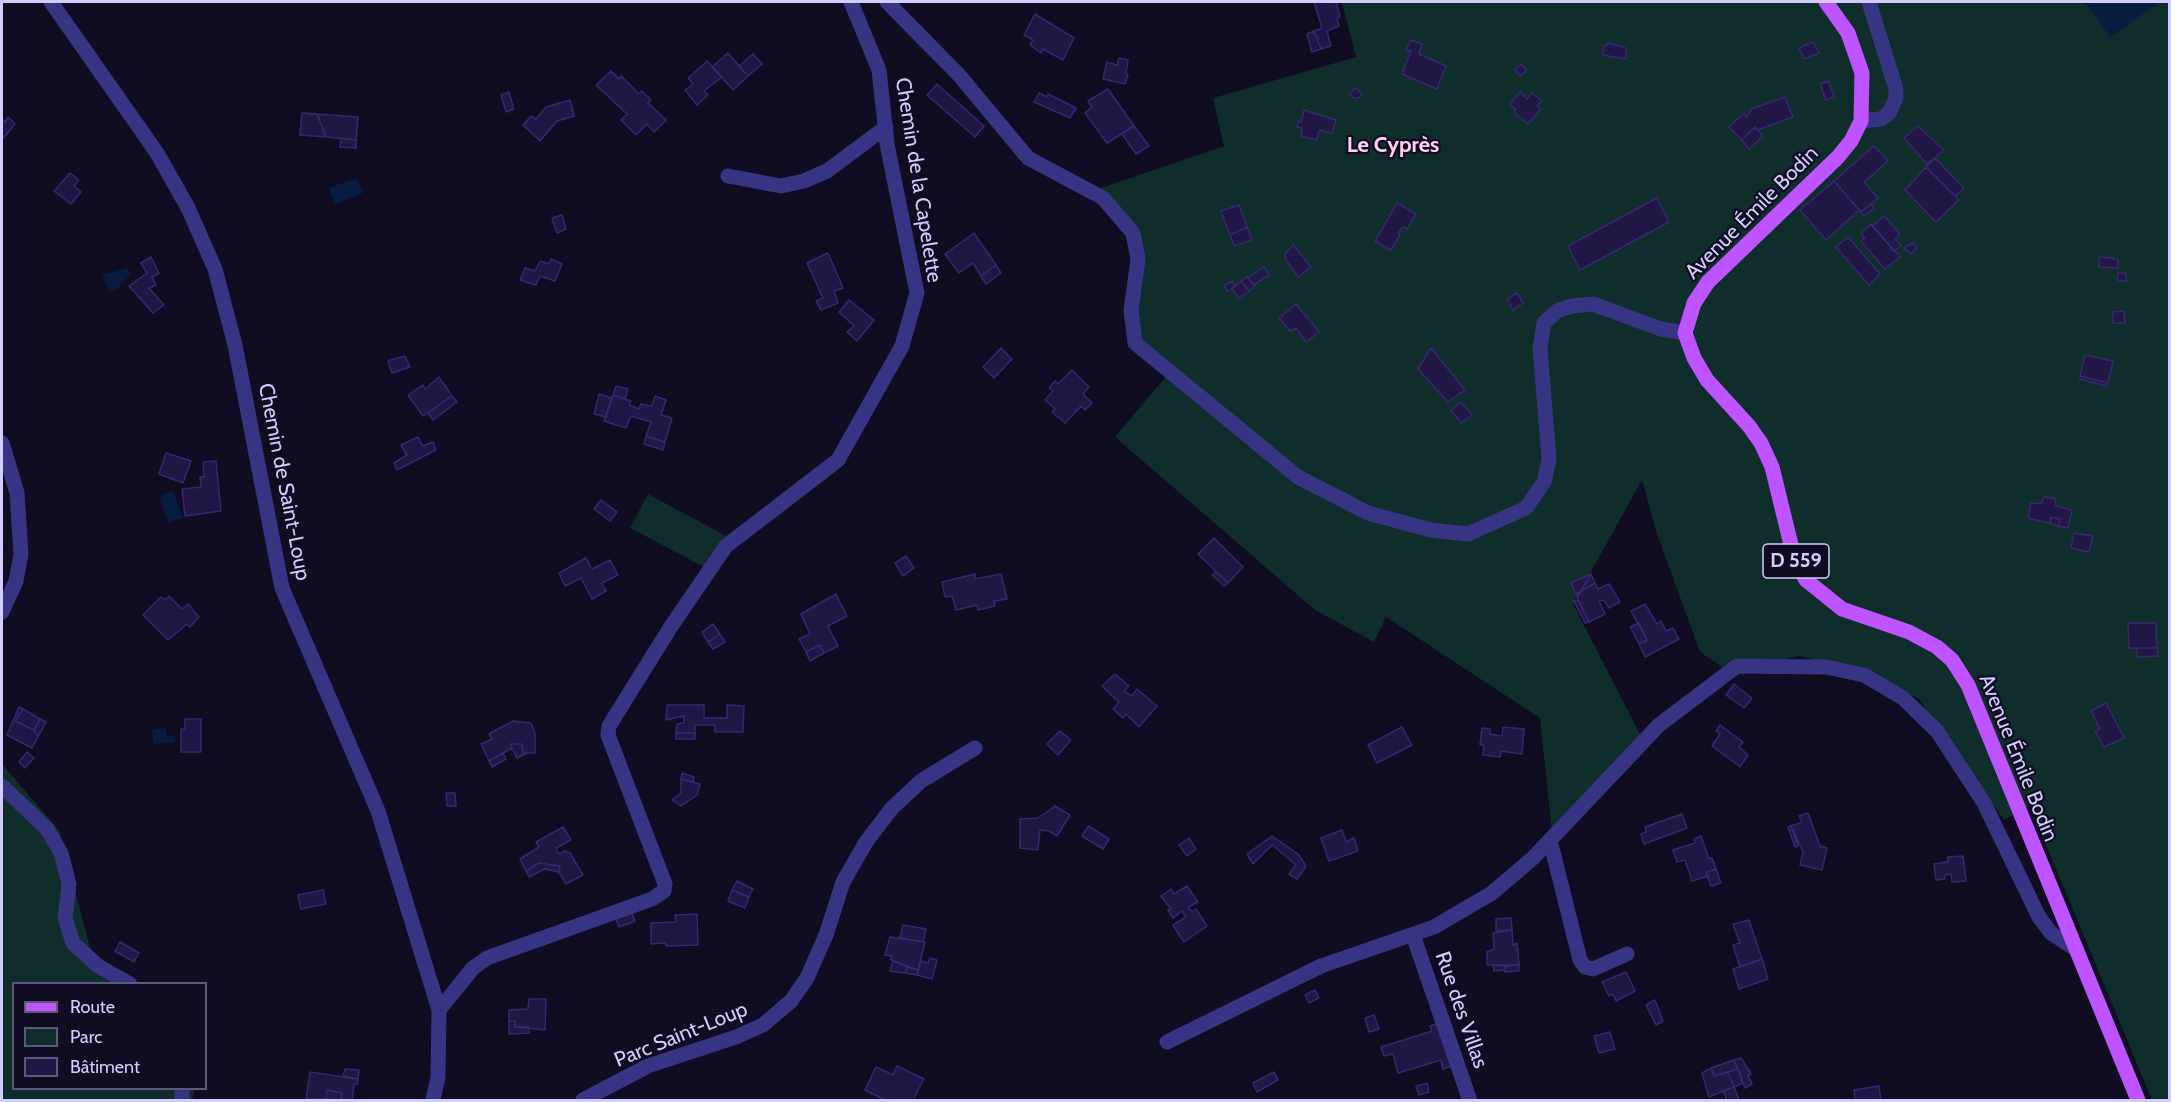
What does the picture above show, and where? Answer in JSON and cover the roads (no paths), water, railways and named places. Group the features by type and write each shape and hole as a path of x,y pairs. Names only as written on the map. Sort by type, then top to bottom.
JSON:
{"main road":[{"name":"Avenue Émile Bodin","path":"1826,2 1848,33 1862,74 1861,122 1851,141 1838,157 1708,282 1694,303 1685,333 1694,358 1707,380 1749,426 1761,443 1772,467 1794,557 1806,580 1842,609 1910,632 1937,647 1952,660 1968,685 2138,1101"}],"street":[{"name":"Chemin de Saint-Loup","path":"51,2 157,153 188,208 215,269 235,345 282,588 378,811 440,1010 438,1077 433,1101"},
{"name":"Chemin de la Capelette","path":"440,1010 473,968 487,958 652,900 664,891 665,884 608,735 609,726 670,628 726,546 838,460 902,346 917,293 886,127 879,70 850,2"},
{"path":"887,2 959,75 1028,158 1103,198 1133,233 1138,259 1131,310 1135,343 1298,477 1368,513 1431,530 1468,534 1526,508 1544,482 1549,459 1540,348 1544,323 1557,311 1571,306 1593,304 1661,329 1685,333"},
{"path":"1861,122 1881,118 1894,105 1896,89 1869,2"},
{"path":"728,176 781,186 804,181 826,171 886,127"},
{"path":"2,442 17,493 21,554 16,581 2,612"},
{"path":"1167,1042 1321,966 1434,927 1492,893 1550,840 1659,726 1737,666 1826,667 1864,675 1903,698 1937,731 1984,803 2039,917 2051,933 2074,948"},
{"name":"Parc Saint-Loup","path":"583,1101 648,1066 736,1037 763,1025 791,1001 807,978 826,935 843,882 866,842 892,808 921,782 975,748"},
{"path":"2,786 47,829 61,853 69,884 65,918 73,943 98,966 126,982"},
{"path":"1550,840 1580,960 1585,967 1593,969 1627,954"},
{"name":"Rue des Villas","path":"1413,934 1469,1098"}],"water":[{"path":"2085,2 2160,2 2110,37"},
{"path":"357,178 363,193 335,204 329,188"},
{"path":"128,268 131,276 120,283 119,288 110,292 102,275"},
{"path":"173,491 183,518 168,522 159,497"},
{"path":"166,728 167,736 175,736 175,742 154,744 152,730"}],"district":[{"name":"Le Cyprès","path":"1393,146"}]}
